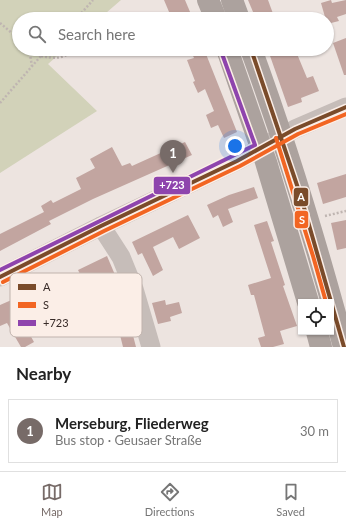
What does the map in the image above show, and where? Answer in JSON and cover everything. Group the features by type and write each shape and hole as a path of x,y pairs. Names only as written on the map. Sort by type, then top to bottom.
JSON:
{"main road":[{"path":"208,0 213,12"},
{"path":"232,0 236,12"},
{"path":"229,56 262,148 307,299"},
{"path":"253,56 282,136 319,254 344,347"},
{"path":"318,335 321,347"}],"street":[{"path":"0,278 101,226 262,148 282,136 346,107"},
{"path":"101,226 120,257 127,273"},
{"path":"142,316 151,347"}],"path":[{"path":"82,12 93,0"},
{"path":"0,23 12,33"},
{"path":"30,56 32,67"},
{"path":"0,103 41,56 60,58 64,56"},
{"path":"324,216 346,211"}],"green space":[{"path":"0,0 121,0 107,12 12,12 12,56 57,56 48,64 97,111 0,173"}],"building":[{"path":"164,0 185,0 190,12 169,12"},
{"path":"248,0 268,0 272,12 253,12"},
{"path":"331,0 332,3 346,0 346,14 337,17 339,21 334,22 334,12 324,12 321,3"},
{"path":"346,38 346,75 344,75 334,43"},
{"path":"193,56 207,56 237,132 224,138 218,125 211,128 206,115 214,111 205,89 198,93 193,82 195,81 187,60 194,58"},
{"path":"270,56 298,56 307,78 313,76 319,91 301,98 302,102 288,107"},
{"path":"185,142 192,155 93,199 49,221 51,224 0,251 0,234 44,212 41,206 51,200 53,203 81,189 76,178 95,168 90,159 112,147 122,166 130,163 132,166"},
{"path":"346,174 346,197 323,204 317,183"},
{"path":"254,187 258,198 228,209 233,222 223,227 218,215 213,218 207,205 229,195"},
{"path":"188,215 200,238 179,249 173,237 153,247 163,270 153,276 142,253 138,255 132,242"},
{"path":"346,220 346,248 337,250 331,223"},
{"path":"267,221 274,241 271,242 285,285 283,286 297,326 280,331 284,344 273,347 261,347 258,338 265,336 254,295 251,295 248,285 271,278 254,225"},
{"path":"107,256 114,273 80,273 78,270"},
{"path":"165,300 166,305 179,302 182,313 170,317 171,321 158,324 152,303"},
{"path":"10,301 10,328 7,323 0,326 0,305"},
{"path":"15,337 31,337 34,342 25,347 21,347"},
{"path":"120,337 133,337 136,347 123,347"}],"transit line":[{"name":"+723","path":"0,270 255,145 223,56"},
{"name":"A","path":"253,56 301,197 344,347"},
{"name":"A","path":"0,277 101,226 237,161 295,129 346,107"},
{"name":"S","path":"21,273 104,231 240,166 298,134 346,114"},
{"name":"S","path":"276,138 325,299"},
{"name":"S","path":"3,282 10,278"}],"place":[{"name":"Merseburg, Fliederweg","path":"173,173"}]}
